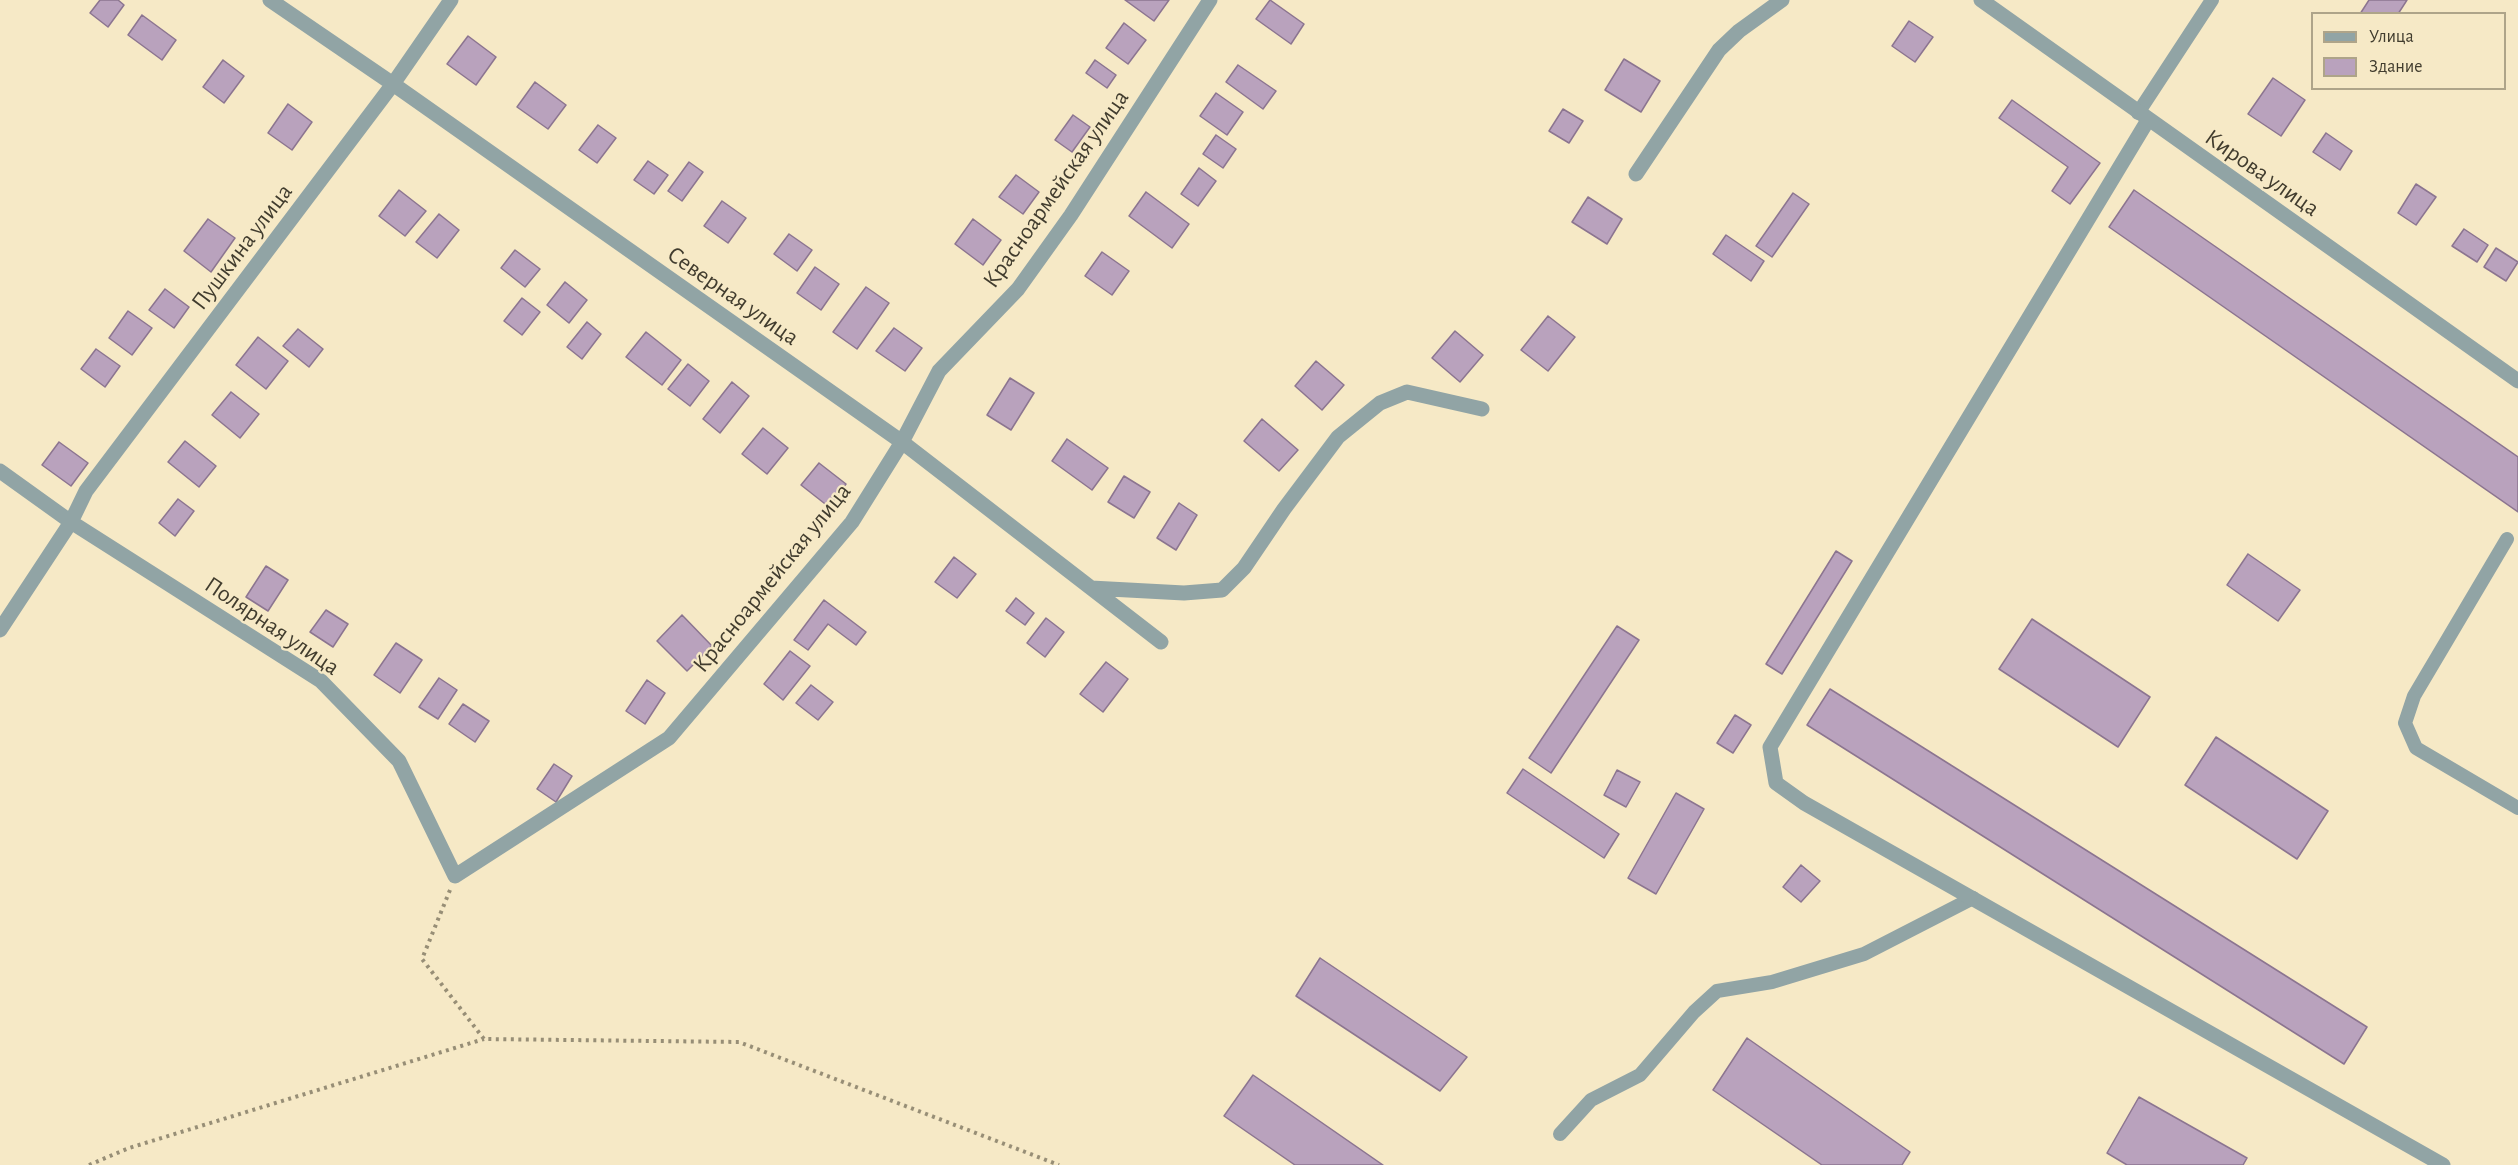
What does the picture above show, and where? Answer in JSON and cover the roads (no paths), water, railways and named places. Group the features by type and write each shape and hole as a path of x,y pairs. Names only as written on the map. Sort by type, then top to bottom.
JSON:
{"street":[{"name":"Северная улица","path":"270,0 902,441 1161,642"},
{"name":"Пушкина улица","path":"0,630 71,522 86,491 393,84 451,0"},
{"name":"Красноармейская улица","path":"455,876 669,738 852,522 902,441 939,371 1018,289 1071,214 1210,0"},
{"path":"1636,174 1719,50 1739,31 1782,0"},
{"name":"Кирова улица","path":"1982,0 2518,381"},
{"path":"2143,116 1770,747 1776,783 1804,803 2443,1165"},
{"path":"1091,588 1184,593 1222,590 1244,568 1284,509 1338,437 1380,403 1407,392 1482,409"},
{"name":"Полярная улица","path":"0,471 71,522 321,681 399,761 455,876"}],"lane":[{"path":"2143,116 2212,0"},
{"path":"2507,539 2414,696 2405,723 2416,748 2518,808"},
{"path":"1560,1134 1591,1100 1640,1075 1694,1012 1718,992 1772,982 1864,954 1973,898"}]}
